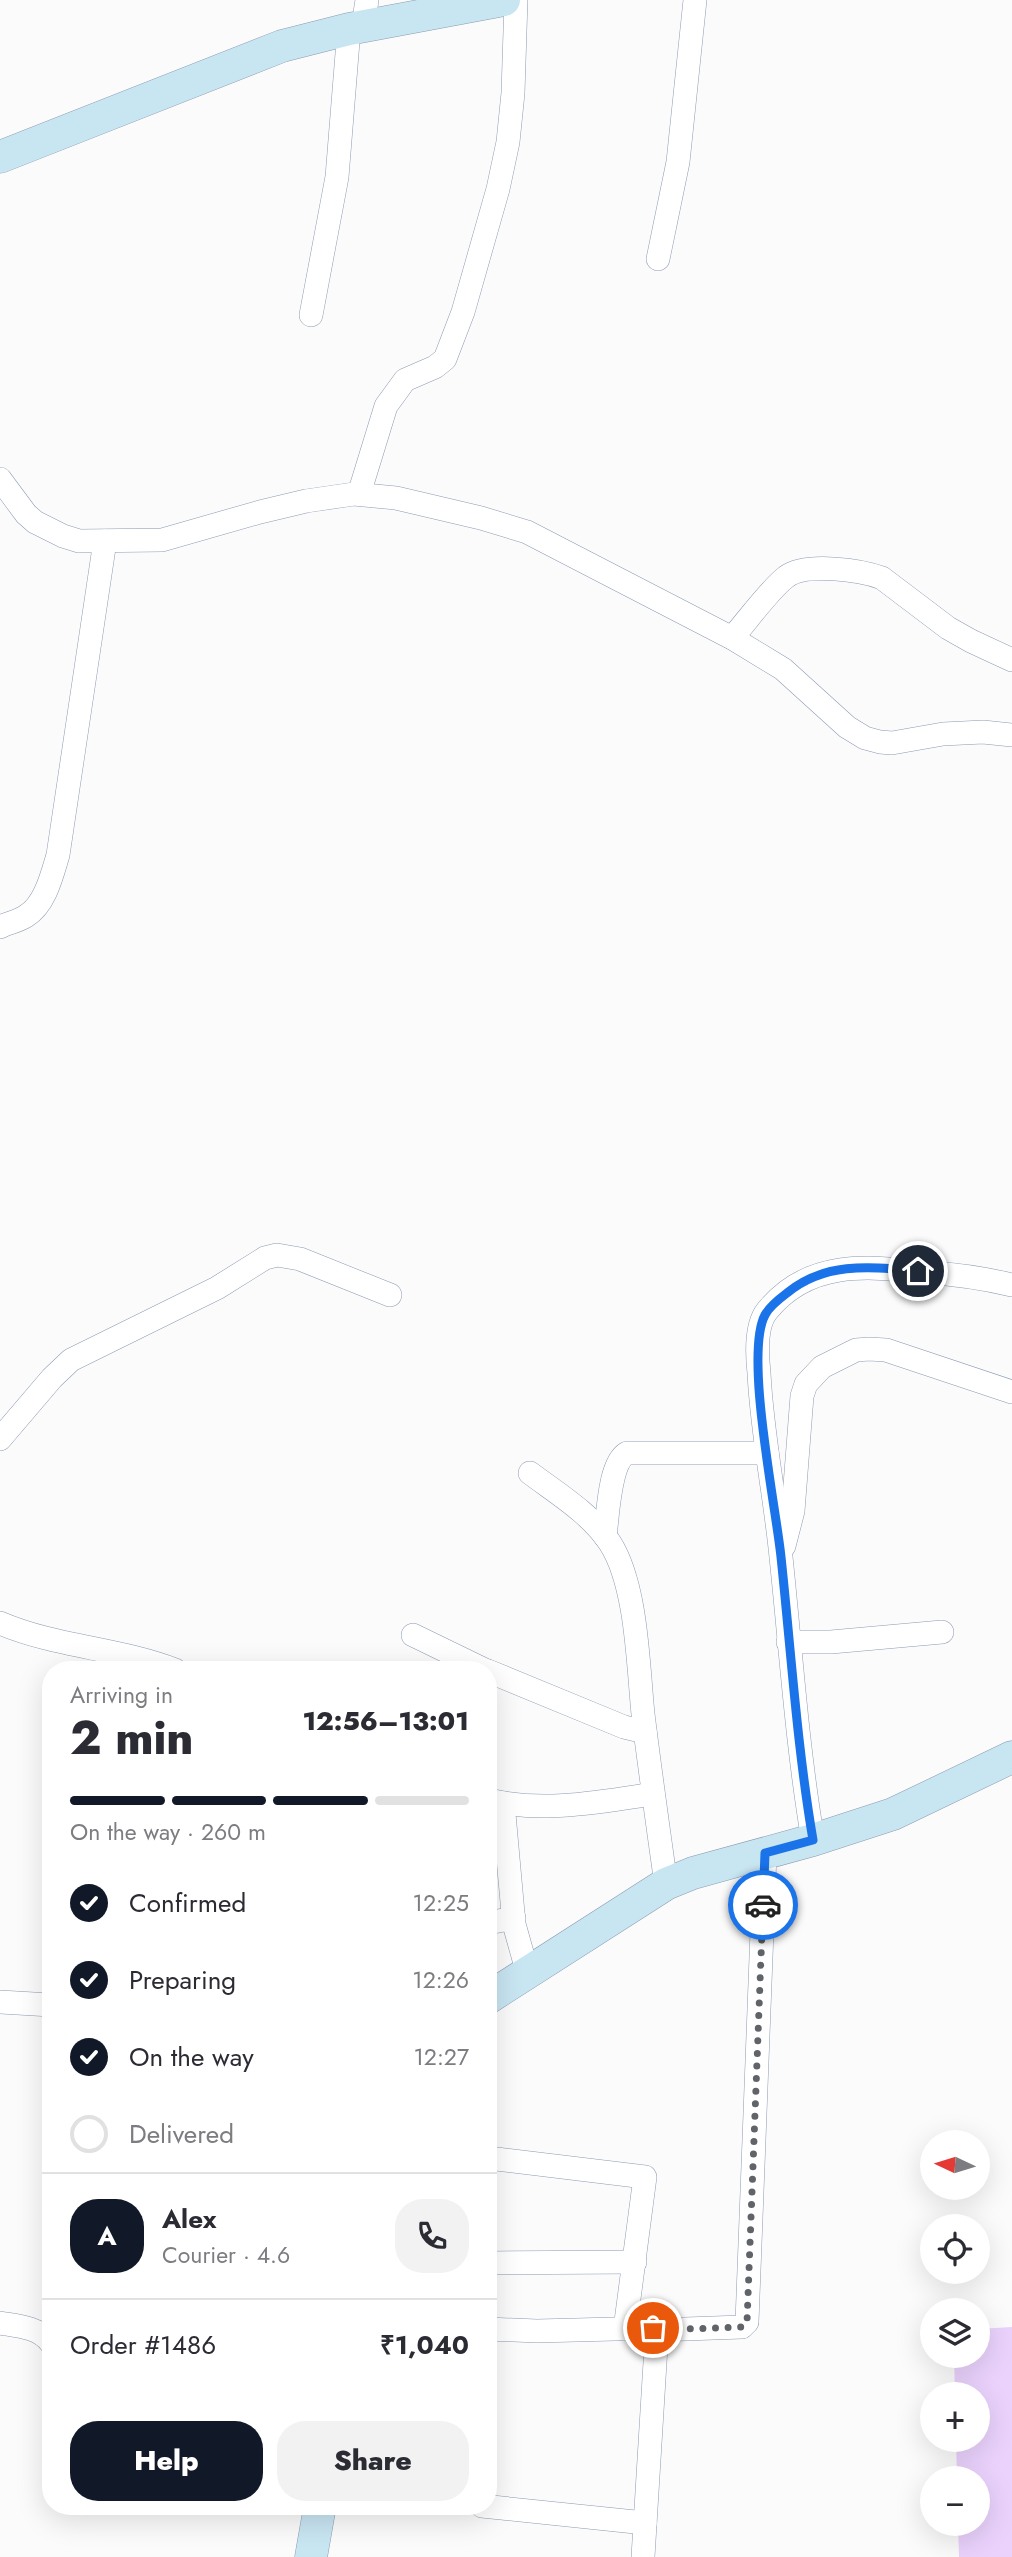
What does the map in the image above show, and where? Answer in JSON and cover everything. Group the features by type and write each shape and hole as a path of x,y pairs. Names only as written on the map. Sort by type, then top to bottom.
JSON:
{"street":[{"path":"0,157 265,52 360,18 504,0"},
{"path":"359,494 386,406 405,380 435,367 445,359 463,312 498,189 508,142 513,93 516,0"},
{"path":"658,259 678,162 695,0"},
{"path":"311,315 337,177 360,18"},
{"path":"0,479 35,522 79,541 162,540 306,501 359,494 396,498 527,532 732,638 783,669 847,727 865,738 880,743 892,743 943,734 983,732 1012,735"},
{"path":"0,928 33,910 46,888 58,856 104,541"},
{"path":"732,638 785,577 809,570 846,570 882,578 948,628 1012,660"},
{"path":"0,1439 71,1360 217,1288 265,1258 277,1255 300,1259 390,1295"},
{"path":"813,1840 800,1764 781,1555 758,1372 760,1329 767,1312 790,1290 821,1273 867,1266 944,1273 1012,1285"},
{"path":"781,1555 791,1524 802,1396 806,1384 822,1367 856,1350 886,1350 1012,1392"},
{"path":"605,1536 615,1468 621,1457 627,1453 767,1453"},
{"path":"530,1473 584,1513 605,1536 619,1560 627,1585 666,1884"},
{"path":"0,1623 65,1643 107,1650 144,1661"},
{"path":"788,1642 831,1642 942,1632"},
{"path":"413,1635 467,1661"},
{"path":"497,1675 624,1727 645,1732"},
{"path":"497,1993 584,1934 666,1884 693,1873 813,1840 893,1814 1012,1757"},
{"path":"497,1801 540,1805 587,1803 653,1794"},
{"path":"497,1813 514,1919 528,1974"},
{"path":"497,2329 657,2330 742,2327 747,2322 765,1853"},
{"path":"497,1922 514,1919"},
{"path":"0,2002 42,2004"},
{"path":"497,2159 645,2177 625,2329"},
{"path":"497,2263 635,2262"},
{"path":"0,2323 42,2334"},
{"path":"643,2557 657,2330"},
{"path":"497,2508 645,2523"},
{"path":"310,2557 318,2515"}],"shaded area":[{"path":"1012,2327 1012,2557 959,2557 958,2536 990,2536 990,2466 957,2466 956,2452 990,2452 990,2382 955,2382 954,2368 990,2368 990,2328"}],"way so far":[{"path":"653,2328 742,2327 747,2322 763,1905"}],"route":[{"path":"763,1905 765,1853 813,1840 800,1764 781,1555 758,1372 760,1329 767,1312 779,1300 790,1290 821,1273 867,1266 918,1271"}]}
